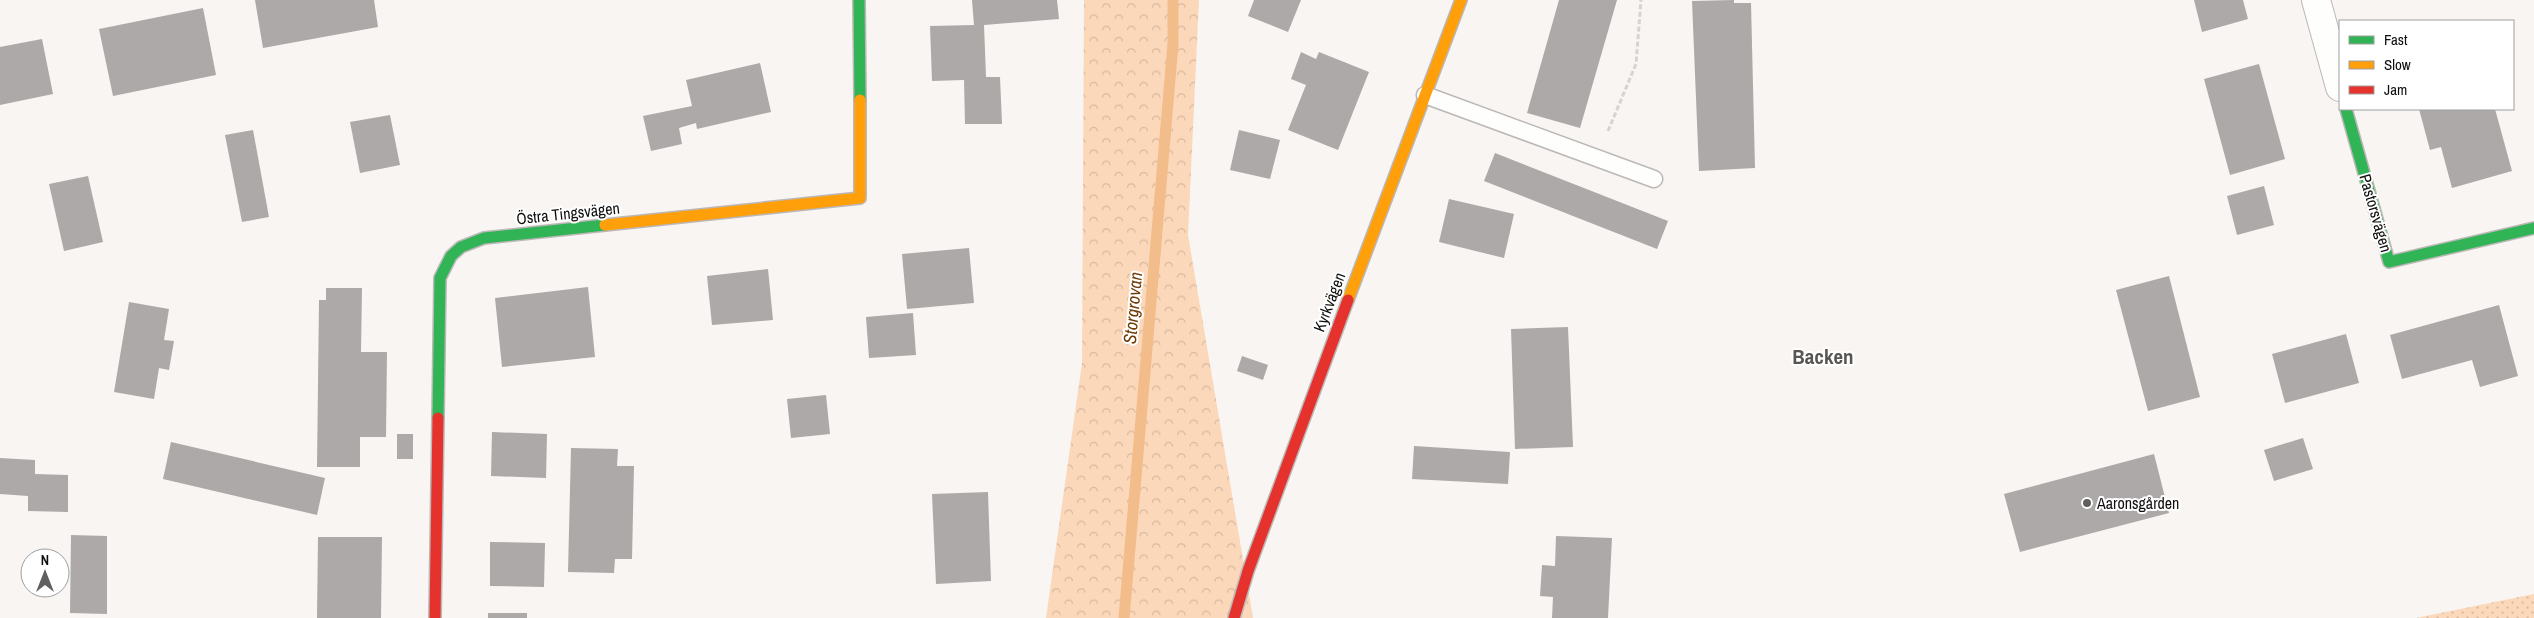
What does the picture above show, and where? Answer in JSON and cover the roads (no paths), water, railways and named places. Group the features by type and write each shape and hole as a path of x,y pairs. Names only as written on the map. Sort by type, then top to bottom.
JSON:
{"street":[{"name":"Östra Tingsvägen","path":"435,618 440,278 446,259 464,246 484,238 860,198 860,0"},
{"name":"Kyrkvägen","path":"1234,618 1248,571 1309,403 1461,0"},
{"path":"2316,0 2339,83"},
{"name":"Pastorsvägen","path":"2346,110 2389,262 2534,228"}],"lane":[{"path":"1425,95 1654,178"}],"waterway":[{"name":"Storgrovan","path":"1124,618 1173,44 1173,0"}],"place":[{"name":"Aaronsgården","path":"2087,503"}],"district":[{"name":"Backen","path":"1823,357"}]}
